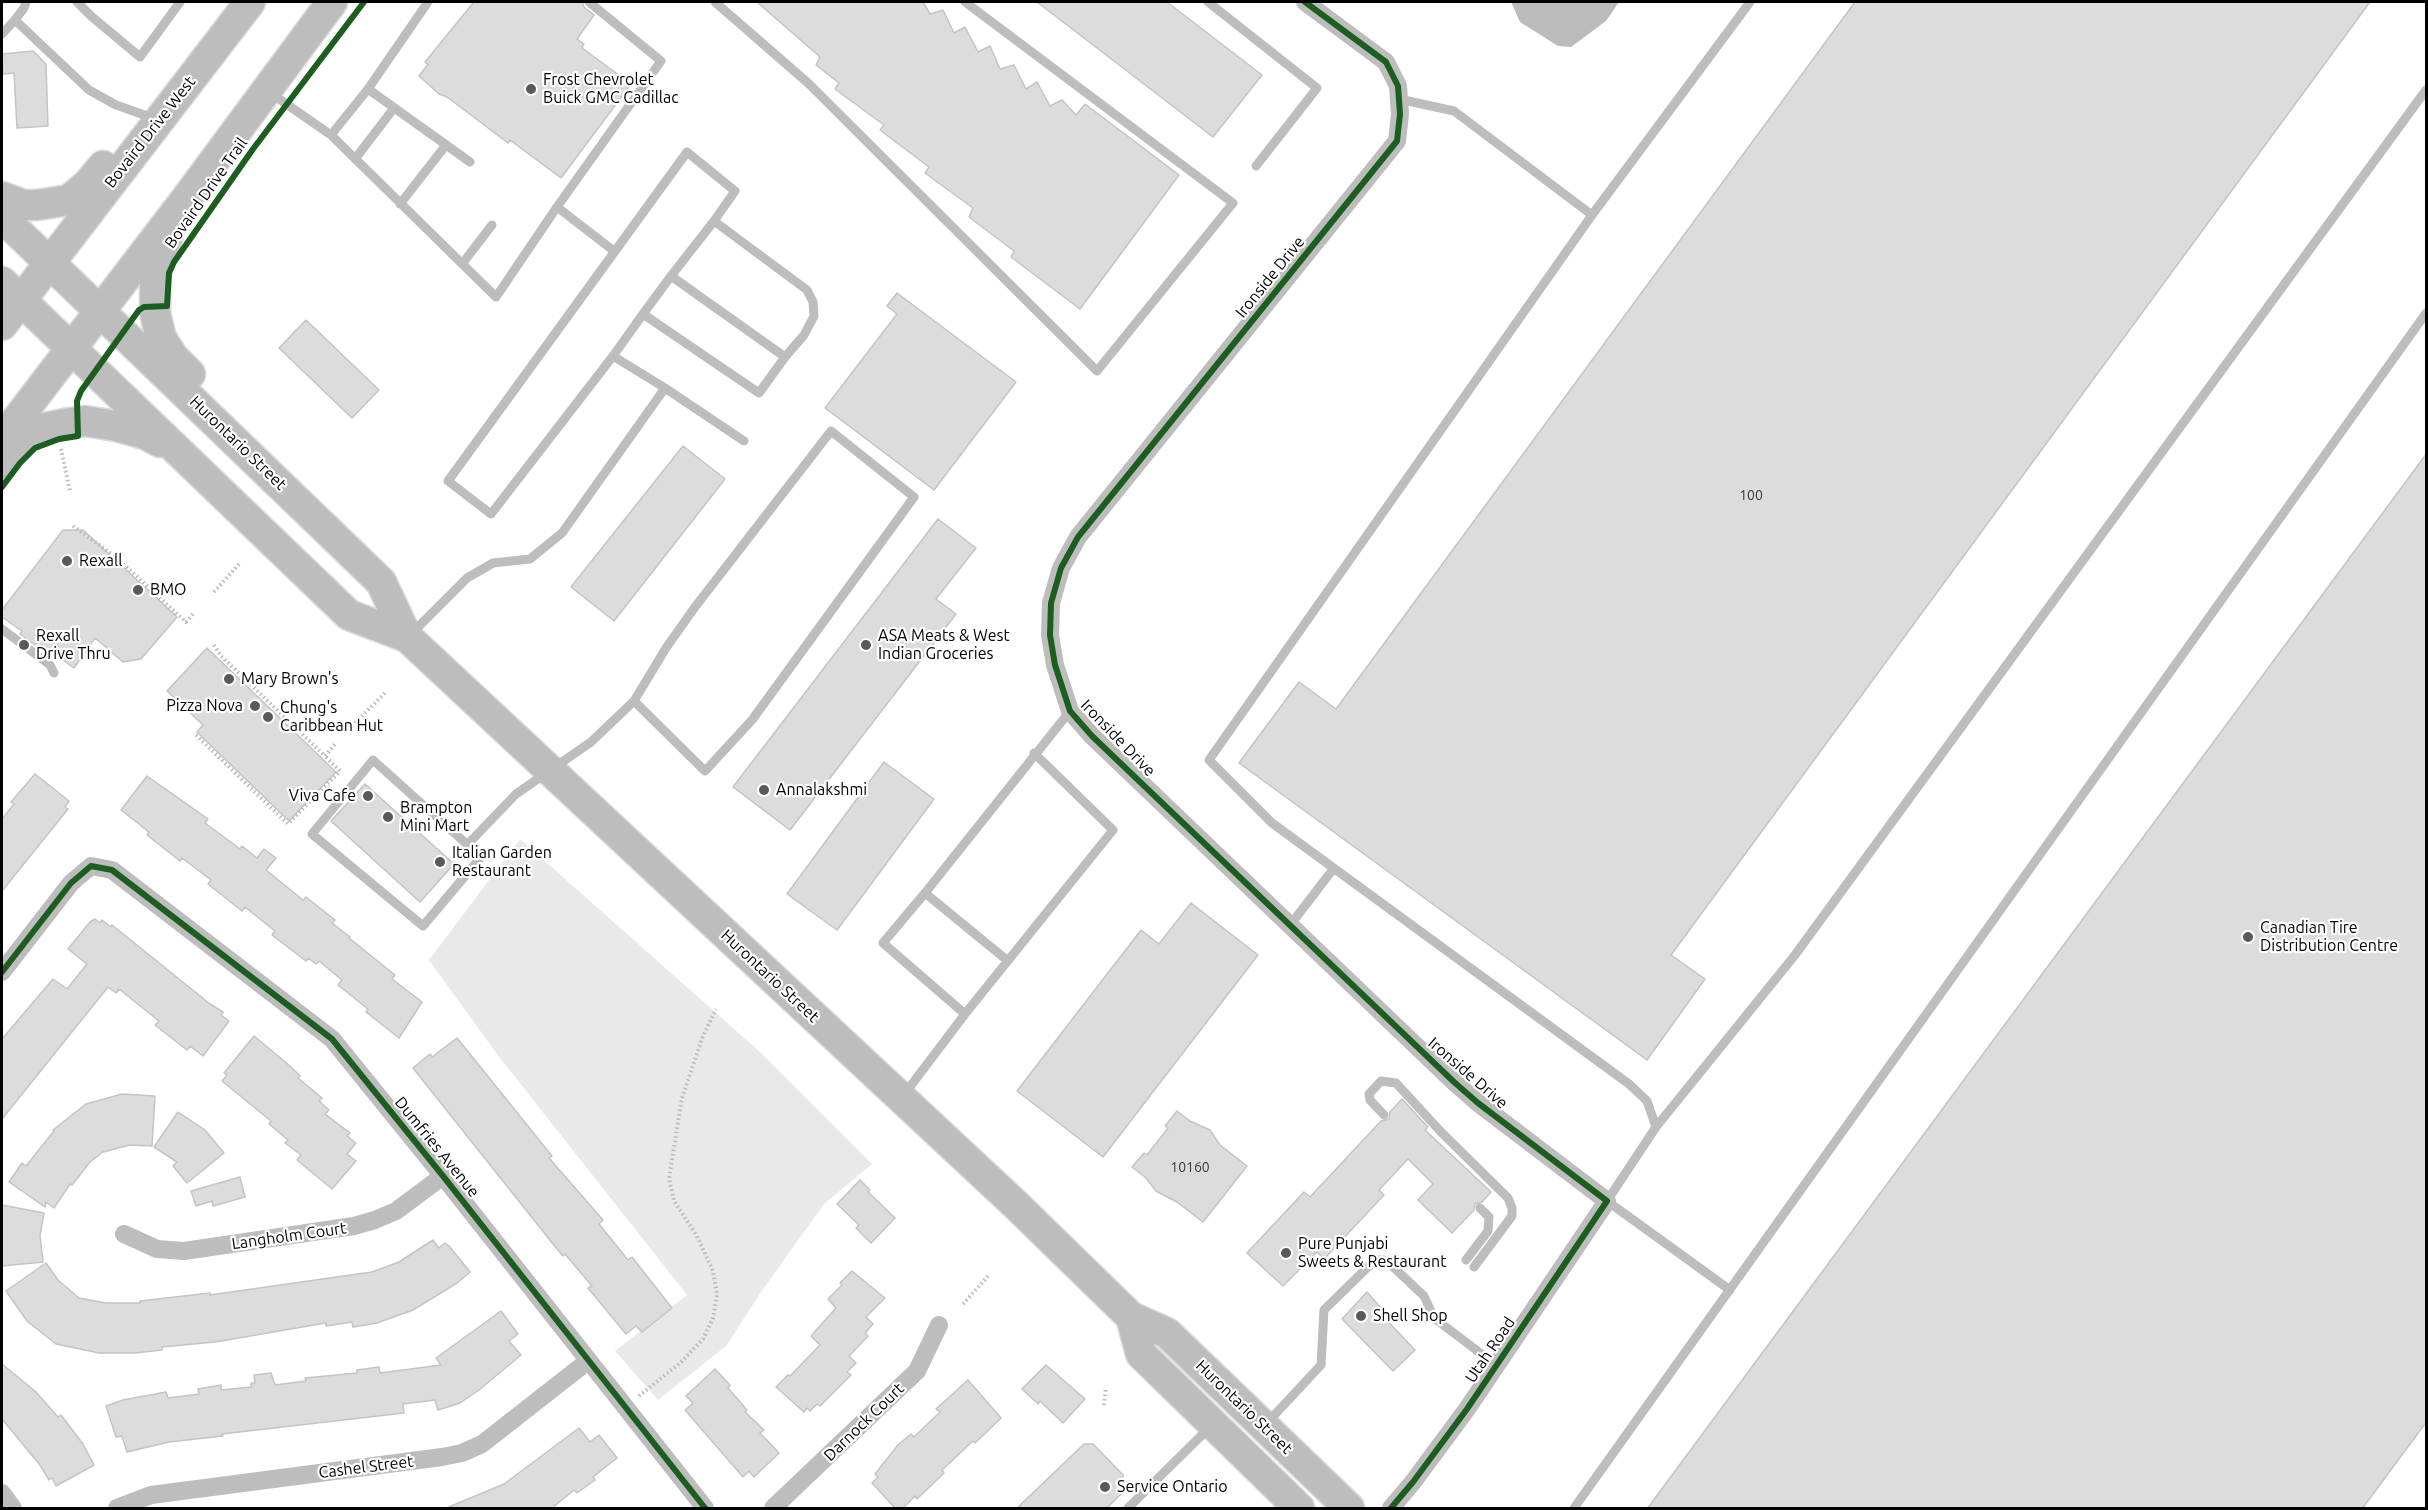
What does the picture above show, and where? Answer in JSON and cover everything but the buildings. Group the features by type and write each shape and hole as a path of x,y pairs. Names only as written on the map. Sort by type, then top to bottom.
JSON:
{"main road":[{"name":"Bovaird Drive West","path":"2,325 11,291 50,262 250,2"},
{"path":"2,439 189,195 332,2"},
{"path":"2,197 24,205 69,200 88,184 114,152 151,129"},
{"path":"189,195 168,234 156,270 155,313 161,338 173,357 216,400 220,426"},
{"name":"Hurontario Street","path":"2,217 381,582 407,638"},
{"name":"Hurontario Street","path":"11,291 349,615 407,638 1015,1204 1131,1317 1167,1333 1349,1509"},
{"path":"2,464 22,438 45,428 68,430 100,423 145,434 177,451"},
{"name":"Hurontario Street","path":"1131,1317 1141,1354 1299,1509"}],"street":[{"name":"Ironside Drive","path":"1305,2 1386,62 1398,86 1400,114 1397,141 1078,537 1061,568 1051,603 1050,635 1055,665 1070,711 1092,735 1462,1089 1607,1202"},
{"name":"Dumfries Avenue","path":"2,972 70,883 91,866 112,870 332,1039 626,1406 705,1509"},
{"name":"Langholm Court","path":"124,1234 157,1249 184,1251 354,1226 375,1221 396,1211 443,1176"},
{"name":"Utah Road","path":"1390,1509 1449,1434 1607,1202"},
{"name":"Darnock Court","path":"773,1509 917,1371 939,1325"},
{"name":"Cashel Street","path":"117,1509 151,1495 462,1453 482,1444 588,1361"},
{"path":"2,1493 13,1509"}],"lane":[{"path":"2,34 24,8 26,2"},
{"path":"77,2 140,57 180,2"},
{"path":"331,135 368,89 428,2"},
{"path":"266,91 331,135 496,297 661,61 589,2"},
{"path":"716,2 808,83 1097,371 1233,202 965,2"},
{"path":"1208,2 1317,88 1256,166"},
{"path":"1656,1127 1647,1101 1629,1084 1272,823 1209,760 1592,215 1750,2"},
{"path":"15,20 89,90 151,129"},
{"path":"368,89 470,162"},
{"path":"1730,1290 1607,1202 1656,1127 1795,955 2427,90"},
{"path":"1399,99 1454,111 1592,215"},
{"path":"355,159 394,108"},
{"path":"400,204 446,145"},
{"path":"687,153 735,191 613,356 491,514 448,481 614,251 687,153"},
{"path":"557,207 614,251"},
{"path":"643,314 759,393 804,335 814,316 813,302 807,290 714,221"},
{"path":"462,264 492,225"},
{"path":"671,276 785,357"},
{"path":"1574,1509 2427,313"},
{"path":"613,356 744,441"},
{"path":"407,638 467,578 493,563 530,559 562,533 665,388"},
{"path":"467,845 516,794 591,742 634,700 694,607 831,431 914,496 752,720 705,771 634,700"},
{"path":"2,629 50,664 54,673"},
{"path":"965,1014 882,943 926,893 1070,711"},
{"path":"901,1098 965,1014 1113,830 1035,753"},
{"path":"373,760 467,845 481,857 423,926 312,834 373,760"},
{"path":"1291,924 1334,868"},
{"path":"926,893 1008,961"},
{"path":"1384,1115 1370,1100 1368,1094 1382,1081 1396,1083 1441,1132 1508,1198 1512,1215 1474,1267"},
{"path":"1466,1260 1488,1231 1489,1217 1480,1208"},
{"path":"1264,1426 1321,1365 1324,1310 1375,1260 1384,1260 1389,1263 1424,1296 1434,1318 1496,1365"},
{"path":"1128,1509 1212,1425"}],"path":[{"path":"68,430 70,491"},
{"path":"73,526 117,558 186,622 194,613"},
{"path":"214,592 240,563"},
{"path":"196,735 288,824 340,771 221,656 214,645"},
{"path":"352,726 385,693"},
{"path":"325,756 336,743"},
{"path":"626,1406 680,1363 703,1339 713,1318 717,1294 713,1271 697,1236 674,1201 669,1178 682,1098 703,1036 716,1009"},
{"path":"963,1304 989,1275"},
{"path":"1104,1405 1106,1387"}],"shaded area":[{"path":"1511,2 1619,2 1606,21 1571,47 1558,46 1520,22"},
{"path":"520,839 760,1052 872,1164 824,1204 761,1292 726,1346 658,1400 615,1351 687,1295 497,1054 429,960"}],"cycle path":[{"name":"Bovaird Drive Trail","path":"2,487 35,448 59,439 78,436 77,401 81,391 139,310 144,307 167,306 169,273 174,262 253,149 364,2"},
{"path":"1305,2 1386,62 1398,86 1400,114 1397,141 1078,537 1061,568 1051,603 1050,635 1055,665 1070,711 1092,736 1454,1082 1478,1103 1607,1201 1467,1409 1391,1508"},
{"path":"2,972 71,883 91,866 112,870 332,1039 705,1508"}],"place":[{"name":"Frost Chevrolet Buick GMC Cadillac","path":"531,89"},
{"name":"Rexall","path":"67,561"},
{"name":"BMO","path":"138,590"},
{"name":"Rexall Drive Thru","path":"24,645"},
{"name":"ASA Meats & West Indian Groceries","path":"866,645"},
{"name":"Mary Brown's","path":"229,679"},
{"name":"Pizza Nova","path":"255,706"},
{"name":"Chung's Caribbean Hut","path":"268,717"},
{"name":"Annalakshmi","path":"764,790"},
{"name":"Viva Cafe","path":"368,796"},
{"name":"Brampton Mini Mart","path":"388,817"},
{"name":"Italian Garden Restaurant","path":"440,862"},
{"name":"Canadian Tire Distribution Centre","path":"2248,937"},
{"name":"Pure Punjabi Sweets & Restaurant","path":"1286,1253"},
{"name":"Shell Shop","path":"1361,1316"},
{"name":"Service Ontario","path":"1105,1487"}]}
